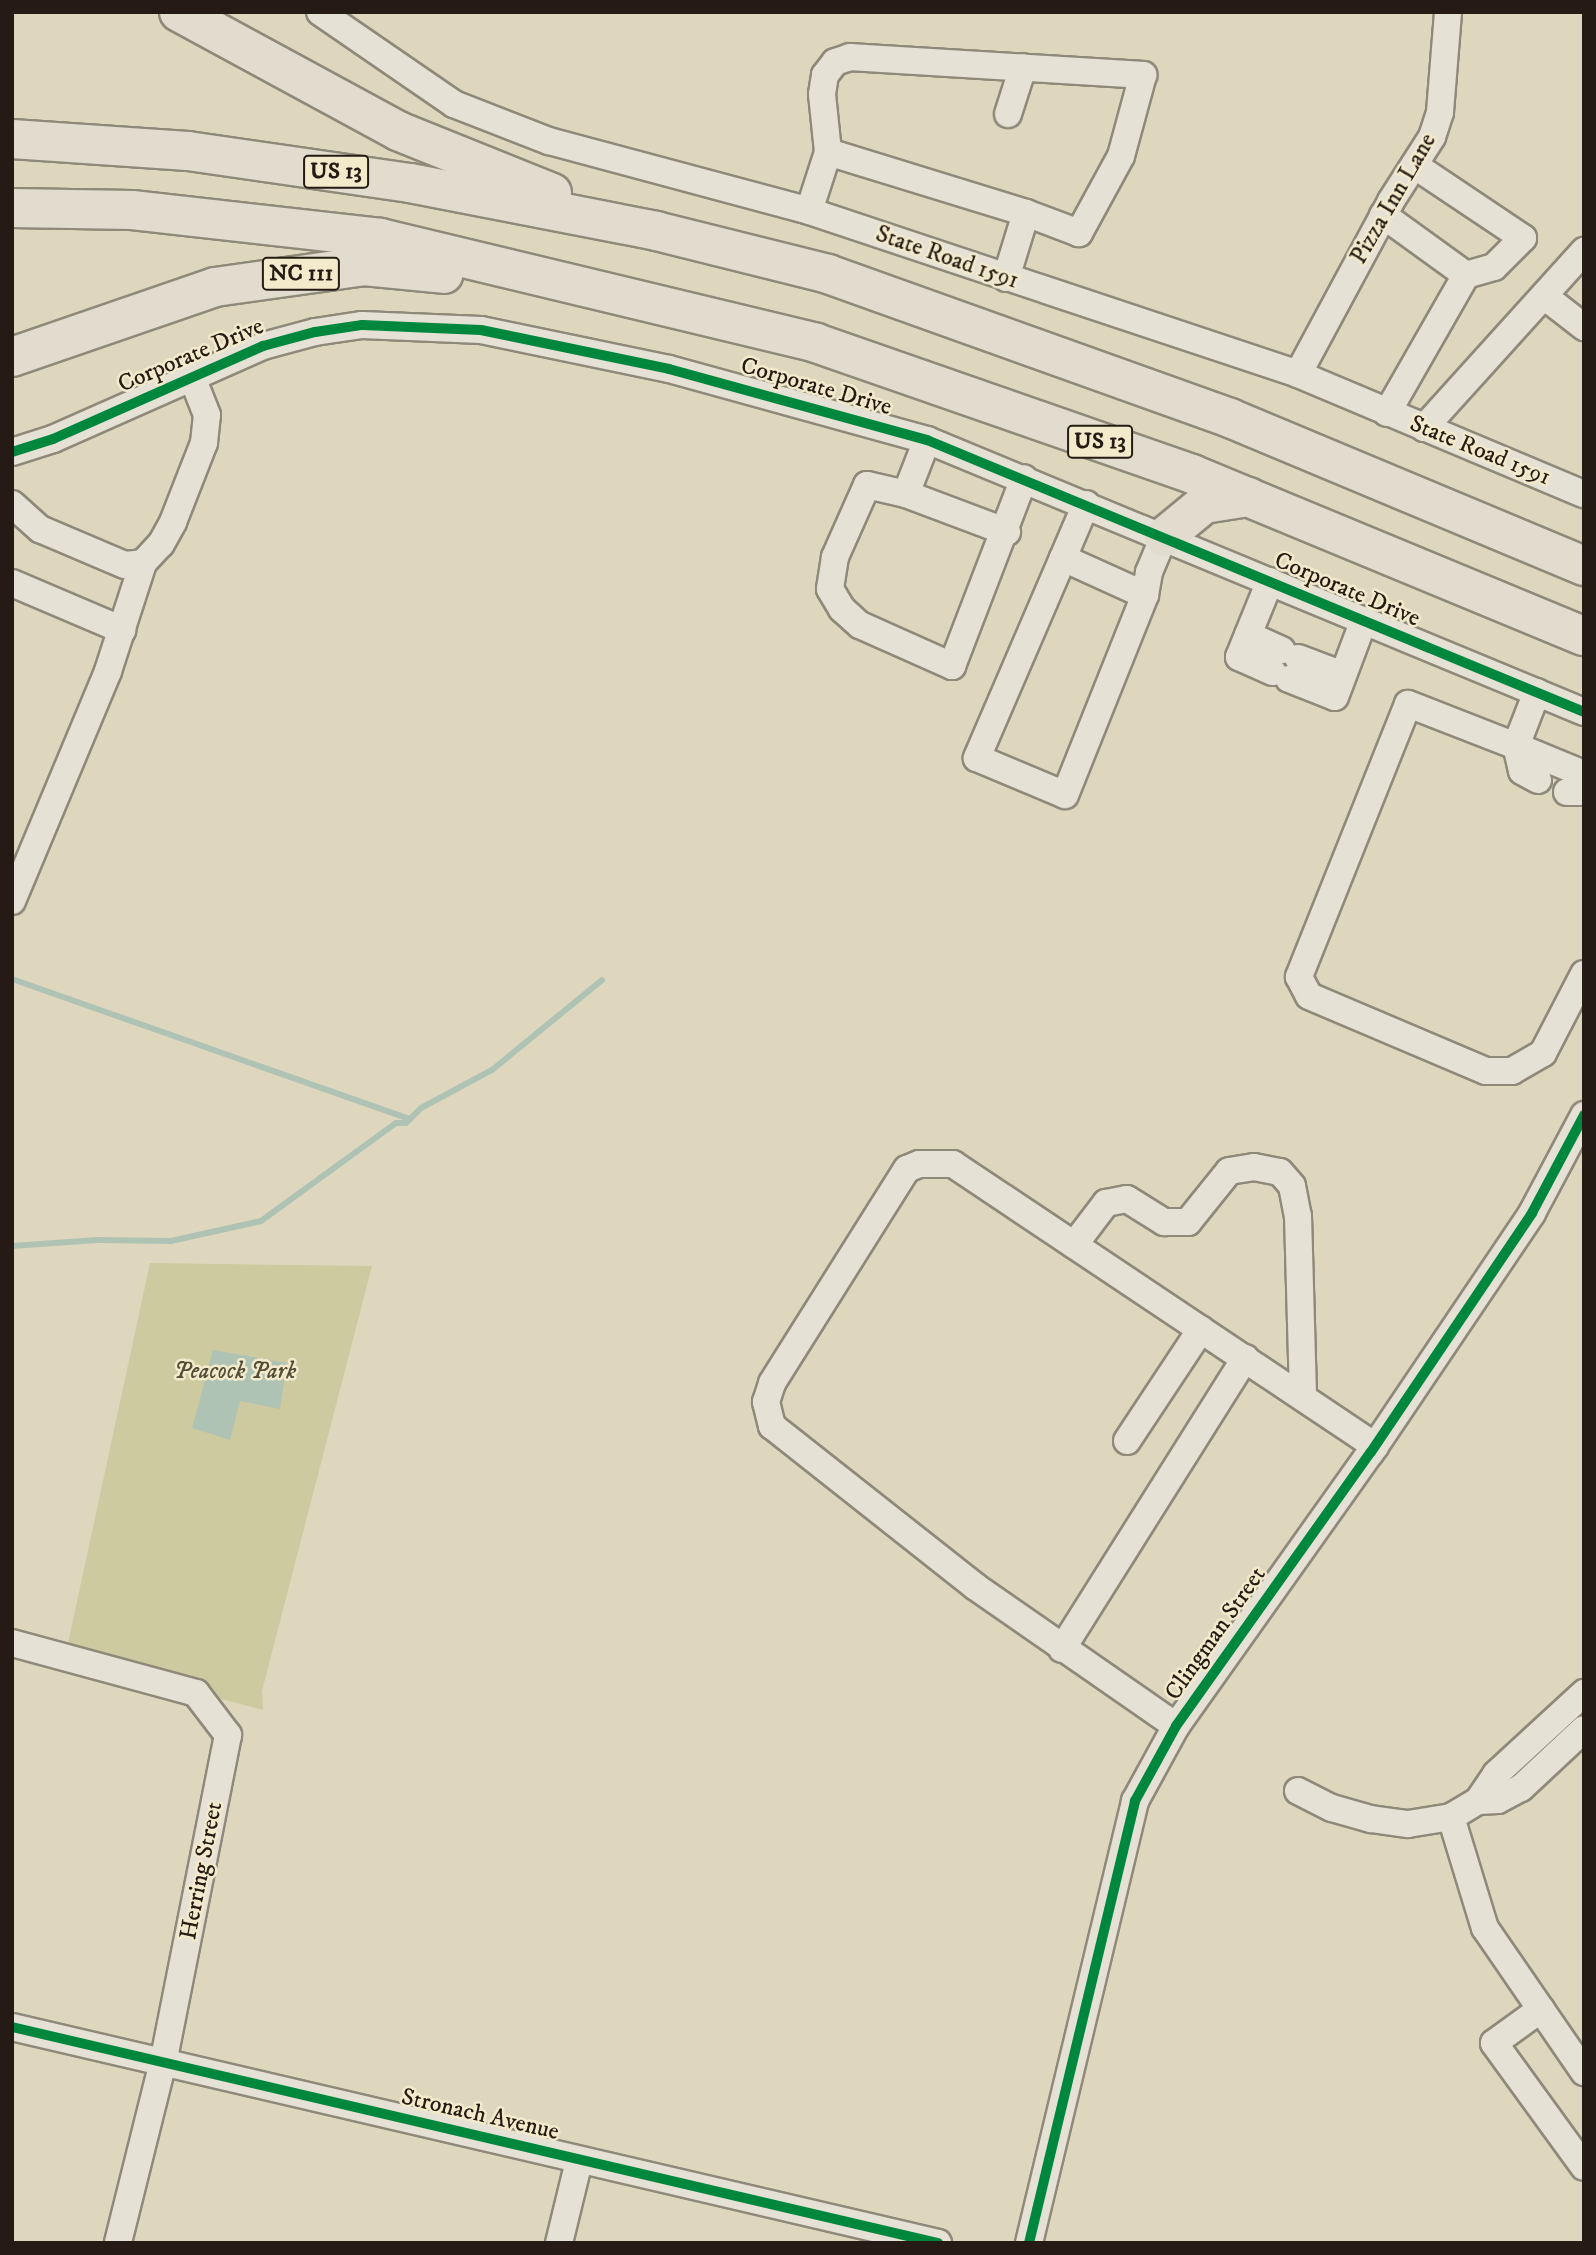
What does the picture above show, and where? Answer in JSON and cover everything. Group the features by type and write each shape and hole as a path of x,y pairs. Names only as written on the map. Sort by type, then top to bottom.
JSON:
{"highway":[{"path":"179,12 398,131 656,231"},
{"name":"US 13","path":"12,139 202,153 410,183 656,231 828,274 1230,418 1584,566"},
{"name":"US 13","path":"12,208 132,210 380,238 601,289 816,343 1132,453 1248,497 1584,636"},
{"name":"NC 111","path":"12,357 215,286 364,266 601,289"},
{"path":"1132,453 1152,472 1166,498 1169,519 1164,537"},
{"path":"1164,537 1204,504 1248,497"}],"street":[{"name":"State Road 1591","path":"320,12 454,104 549,141 809,211 1298,374 1424,428 1579,484"},
{"name":"Pizza Inn Lane","path":"1298,374 1338,312 1350,276 1383,215 1432,137 1440,112 1447,12"},
{"path":"809,211 828,152 822,94 825,75 835,62 850,57 1143,75 1121,156 1079,233 1026,213 828,152"},
{"path":"1008,114 1023,67"},
{"path":"1387,413 1466,275 1494,267 1523,238 1414,165"},
{"path":"1006,278 1026,213"},
{"path":"1383,215 1466,275"},
{"path":"1424,428 1584,251"},
{"path":"1544,296 1584,327"},
{"name":"Corporate Drive","path":"13,454 263,346 315,332 362,325 456,328 669,369 927,440 1584,712"},
{"path":"12,901 122,630 144,563 161,544 173,522 204,443 207,415 192,377"},
{"path":"906,494 927,440"},
{"path":"1007,531 906,494 867,485 835,556 830,589 842,609 860,625 951,666 1007,531 1024,478"},
{"path":"12,504 40,529 125,565 144,563"},
{"path":"1086,504 977,758 1065,795 1145,595 1149,572 1164,537"},
{"path":"1062,558 1145,595"},
{"path":"1270,581 1239,657 1343,675 1364,620"},
{"path":"12,583 122,630"},
{"path":"1537,692 1516,746 1522,771 1538,780"},
{"path":"1578,786 1516,746 1409,704 1300,965 1302,989 1486,1071 1512,1071 1543,1054 1584,974"},
{"name":"Clingman Street","path":"1029,2243 1135,1801 1176,1726 1376,1446 1532,1213 1584,1115"},
{"path":"1176,1726 1062,1649 772,1426 766,1402 772,1382 907,1169 919,1164 953,1164 1376,1446"},
{"path":"1074,1245 1106,1203 1127,1199 1164,1222 1188,1222 1229,1171 1254,1167 1280,1172 1292,1186 1298,1216 1303,1397"},
{"path":"1127,1441 1201,1329"},
{"path":"1062,1649 1245,1357"},
{"name":"Herring Street","path":"12,1643 196,1692 228,1735 163,2062 118,2243"},
{"path":"1297,1791 1332,1808 1371,1819 1408,1824 1451,1817 1478,1801 1496,1774 1584,1693"},
{"path":"1478,1801 1498,1800 1521,1788 1584,1729"},
{"path":"1451,1817 1485,1928 1582,2067"},
{"path":"1541,2009 1494,2043 1584,2167"},
{"name":"Stronach Avenue","path":"12,2027 938,2243"},
{"path":"559,2243 579,2161"}],"green space":[{"name":"Peacock Park","path":"150,1263 372,1266 262,1691 263,1710 65,1657"}],"shaded area":[{"path":"213,1350 287,1363 280,1409 240,1401 230,1440 192,1428"}],"waterway":[{"path":"12,979 410,1119"},
{"path":"12,1246 97,1240 171,1241 261,1221 396,1123 406,1123 421,1108 492,1070 602,980"}],"cycle path":[{"path":"12,452 53,439 263,346 315,332 362,325 481,330 669,369 927,440 1584,712"},
{"path":"1029,2243 1135,1801 1176,1726 1371,1452 1532,1213 1584,1115"},
{"path":"12,2027 938,2243"}]}
